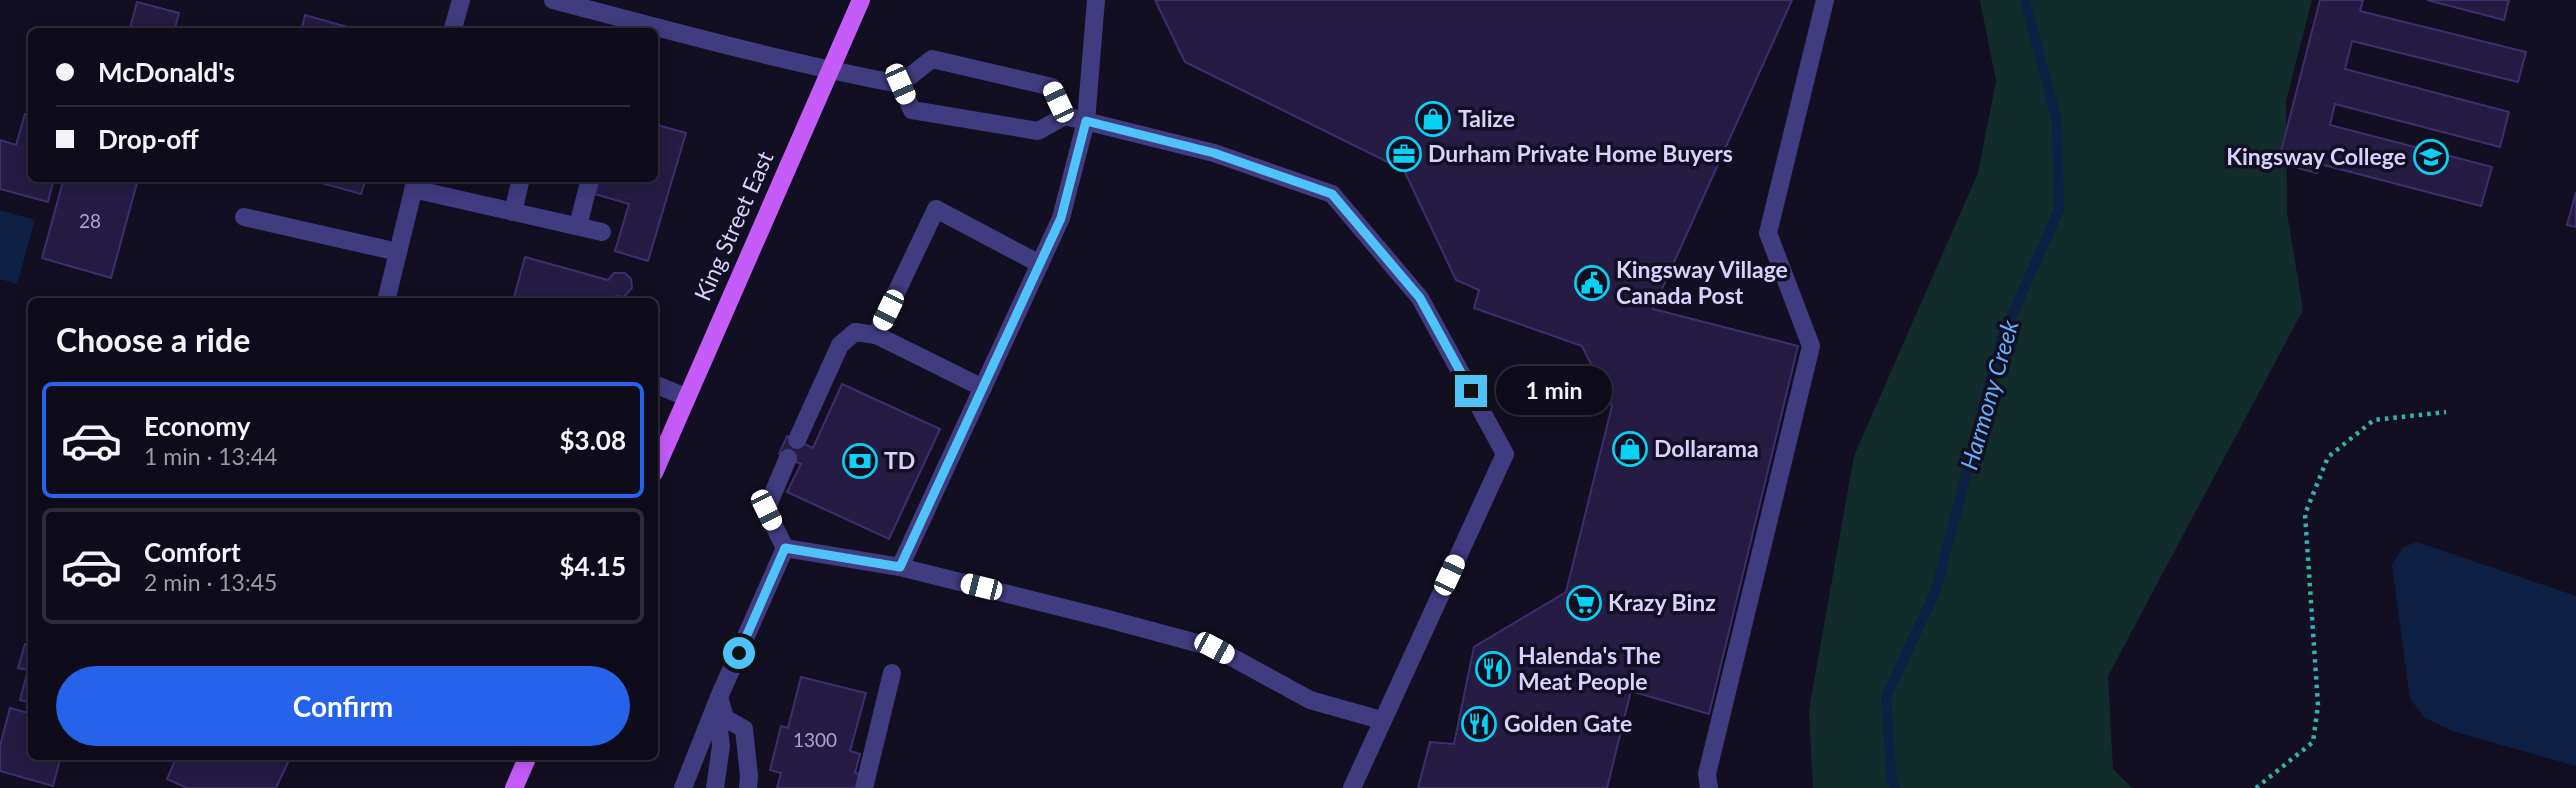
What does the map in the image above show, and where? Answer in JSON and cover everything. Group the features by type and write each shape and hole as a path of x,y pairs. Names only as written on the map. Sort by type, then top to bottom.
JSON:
{"main road":[{"name":"King Street East","path":"658,464 861,0"},
{"path":"514,788 526,760"}],"street":[{"path":"453,28 461,0"},
{"path":"553,0 831,71 900,84 932,59 1052,87 1065,116"},
{"path":"900,567 1061,218 1086,121 1096,0"},
{"path":"1709,788 1707,774 1811,346 1768,233 1825,0"},
{"path":"900,84 912,110 1038,131 1065,116 1214,153 1332,194 1420,298 1505,454 1352,788"},
{"path":"513,212 521,182"},
{"path":"578,226 589,182"},
{"path":"387,298 415,183 513,212 602,232"},
{"path":"876,335 936,209 1040,264"},
{"path":"244,217 398,252"},
{"path":"797,440 840,345 855,332 876,335 983,388"},
{"path":"658,386 686,397"},
{"path":"785,548 766,510 788,458"},
{"path":"785,548 900,567 1214,648 1310,700 1381,720"},
{"path":"683,788 719,697 785,548"},
{"path":"864,788 892,673"},
{"path":"715,788 721,746 719,730 725,718 719,697"},
{"path":"725,718 744,729 748,788"}],"path":[{"path":"2256,788 2313,743 2318,705 2305,514 2328,457 2374,420 2446,412"}],"green space":[{"path":"1980,0 2312,0 2286,101 2287,213 2303,310 2108,676 2113,769 2132,788 1813,788 1809,710 1854,456 1978,173 1996,81"}],"water":[{"path":"0,210 35,220 17,284 0,279"},
{"path":"2417,542 2576,596 2576,766 2452,731 2425,718 2410,699 2392,565 2403,547"}],"building":[{"path":"1155,0 1792,0 1653,309 1798,346 1709,714 1631,691 1607,788 1418,788 1430,742 1454,744 1474,647 1566,592 1612,406 1582,346 1474,308 1479,290 1456,280 1404,170 1185,62"},
{"path":"2320,0 2363,0 2360,11 2526,52 2518,82 2352,41 2345,69 2509,112 2500,147 2335,104 2330,125 2492,167 2481,206 2320,164 2317,173 2278,163"},
{"path":"2427,0 2509,0 2504,20"},
{"path":"137,2 179,13 175,28 130,28"},
{"path":"305,15 351,28 302,28"},
{"path":"25,114 28,114 28,182 53,182 48,202 0,189 0,140 16,145"},
{"path":"658,125 686,133 648,261 615,251 629,204 595,194 599,182 658,182"},
{"path":"63,182 137,183 111,278 42,258"},
{"path":"318,182 365,182 361,194"},
{"path":"2576,192 2576,227 2567,225"},
{"path":"525,257 608,280 614,273 625,273 631,279 632,288 624,297 514,298"},
{"name":"TD","path":"842,384 940,429 889,539 787,492 801,464 779,454 787,436 813,448"},
{"path":"25,644 28,644 28,670 18,668"},
{"path":"28,670 28,702 20,700"},
{"path":"801,677 866,693 850,751 860,754 855,773 860,774 857,788 777,788 781,773 770,770 781,726 788,728"},
{"path":"10,708 28,713 28,760 60,760 53,786 0,771 0,746"},
{"path":"175,760 289,760 276,788 187,788 167,779"}],"waterway":[{"name":"Harmony Creek","path":"1895,788 1892,782 1886,697 1936,590 2001,340 2059,210 2057,121 2025,0"}],"place":[{"name":"Talize","path":"1433,119"},
{"name":"Durham Private Home Buyers","path":"1404,154"},
{"name":"Kingsway College","path":"2431,157"},
{"name":"Kingsway Village Canada Post","path":"1592,283"},
{"name":"Dollarama","path":"1630,449"},
{"name":"TD","path":"860,461"},
{"name":"Krazy Binz","path":"1584,603"},
{"name":"Halenda's The Meat People","path":"1493,669"},
{"name":"Golden Gate","path":"1479,724"}],"route":[{"path":"739,653 785,548 900,567 1061,218 1086,121 1214,153 1332,194 1420,298 1471,391"}]}
